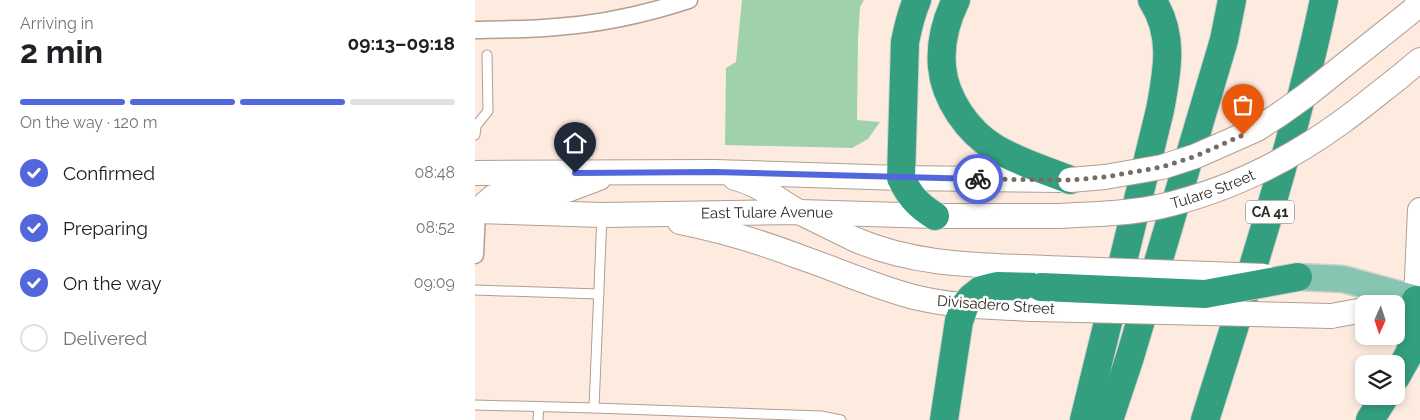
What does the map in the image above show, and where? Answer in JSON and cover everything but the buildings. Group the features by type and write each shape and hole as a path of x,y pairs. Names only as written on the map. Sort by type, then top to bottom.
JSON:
{"highway":[{"path":"917,0 912,10 905,42 901,178 907,190 921,208 935,216"},
{"path":"956,0 950,11 945,30 942,68 952,100 959,113 974,131 994,148 1061,177"},
{"path":"1084,420 1160,110 1166,77 1167,44 1157,8 1152,0"},
{"path":"1109,420 1130,357 1224,40 1232,0"},
{"name":"CA 41","path":"1205,420 1270,212 1314,49 1324,0"},
{"path":"944,420 959,321 965,305 981,290 998,286 1205,294 1298,277"},
{"path":"1405,361 1410,352 1413,332 1410,301"},
{"path":"1370,420 1379,405"}],"main road":[{"path":"475,173 714,172 901,178 1105,177 1162,167 1196,156 1257,129 1308,94 1416,7"},
{"name":"Tulare Street","path":"1060,216 1110,213 1156,207 1196,197 1230,185 1267,168 1342,122 1420,60"},
{"name":"Divisadero Street","path":"714,172 749,183 799,212 855,239 879,248 909,257 1041,288 1331,316 1355,312"},
{"path":"476,211 493,197 512,190 567,190 615,173"},
{"path":"1298,277 1343,279 1410,301 1420,210"},
{"name":"East Tulare Avenue","path":"476,211 602,215 799,212 935,216 1060,216"},
{"name":"Divisadero Street","path":"641,214 698,226 756,242 915,298 965,305"}],"street":[{"path":"475,30 557,27 608,21 661,9 689,0"},
{"path":"475,255 476,211"}],"lane":[{"path":"475,135 476,126 488,111 487,55"},
{"path":"594,408 602,215"},
{"path":"475,290 599,294"},
{"path":"475,405 821,416 841,420"},
{"path":"538,420 539,407"}],"green space":[{"path":"742,0 864,0 860,7 858,39 857,120 880,122 868,139 852,148 725,145 726,68 736,62"}],"way so far":[{"path":"978,179 1070,180 1105,177 1162,167 1196,156 1243,135"}],"route":[{"path":"575,173 714,172 978,179"}]}
